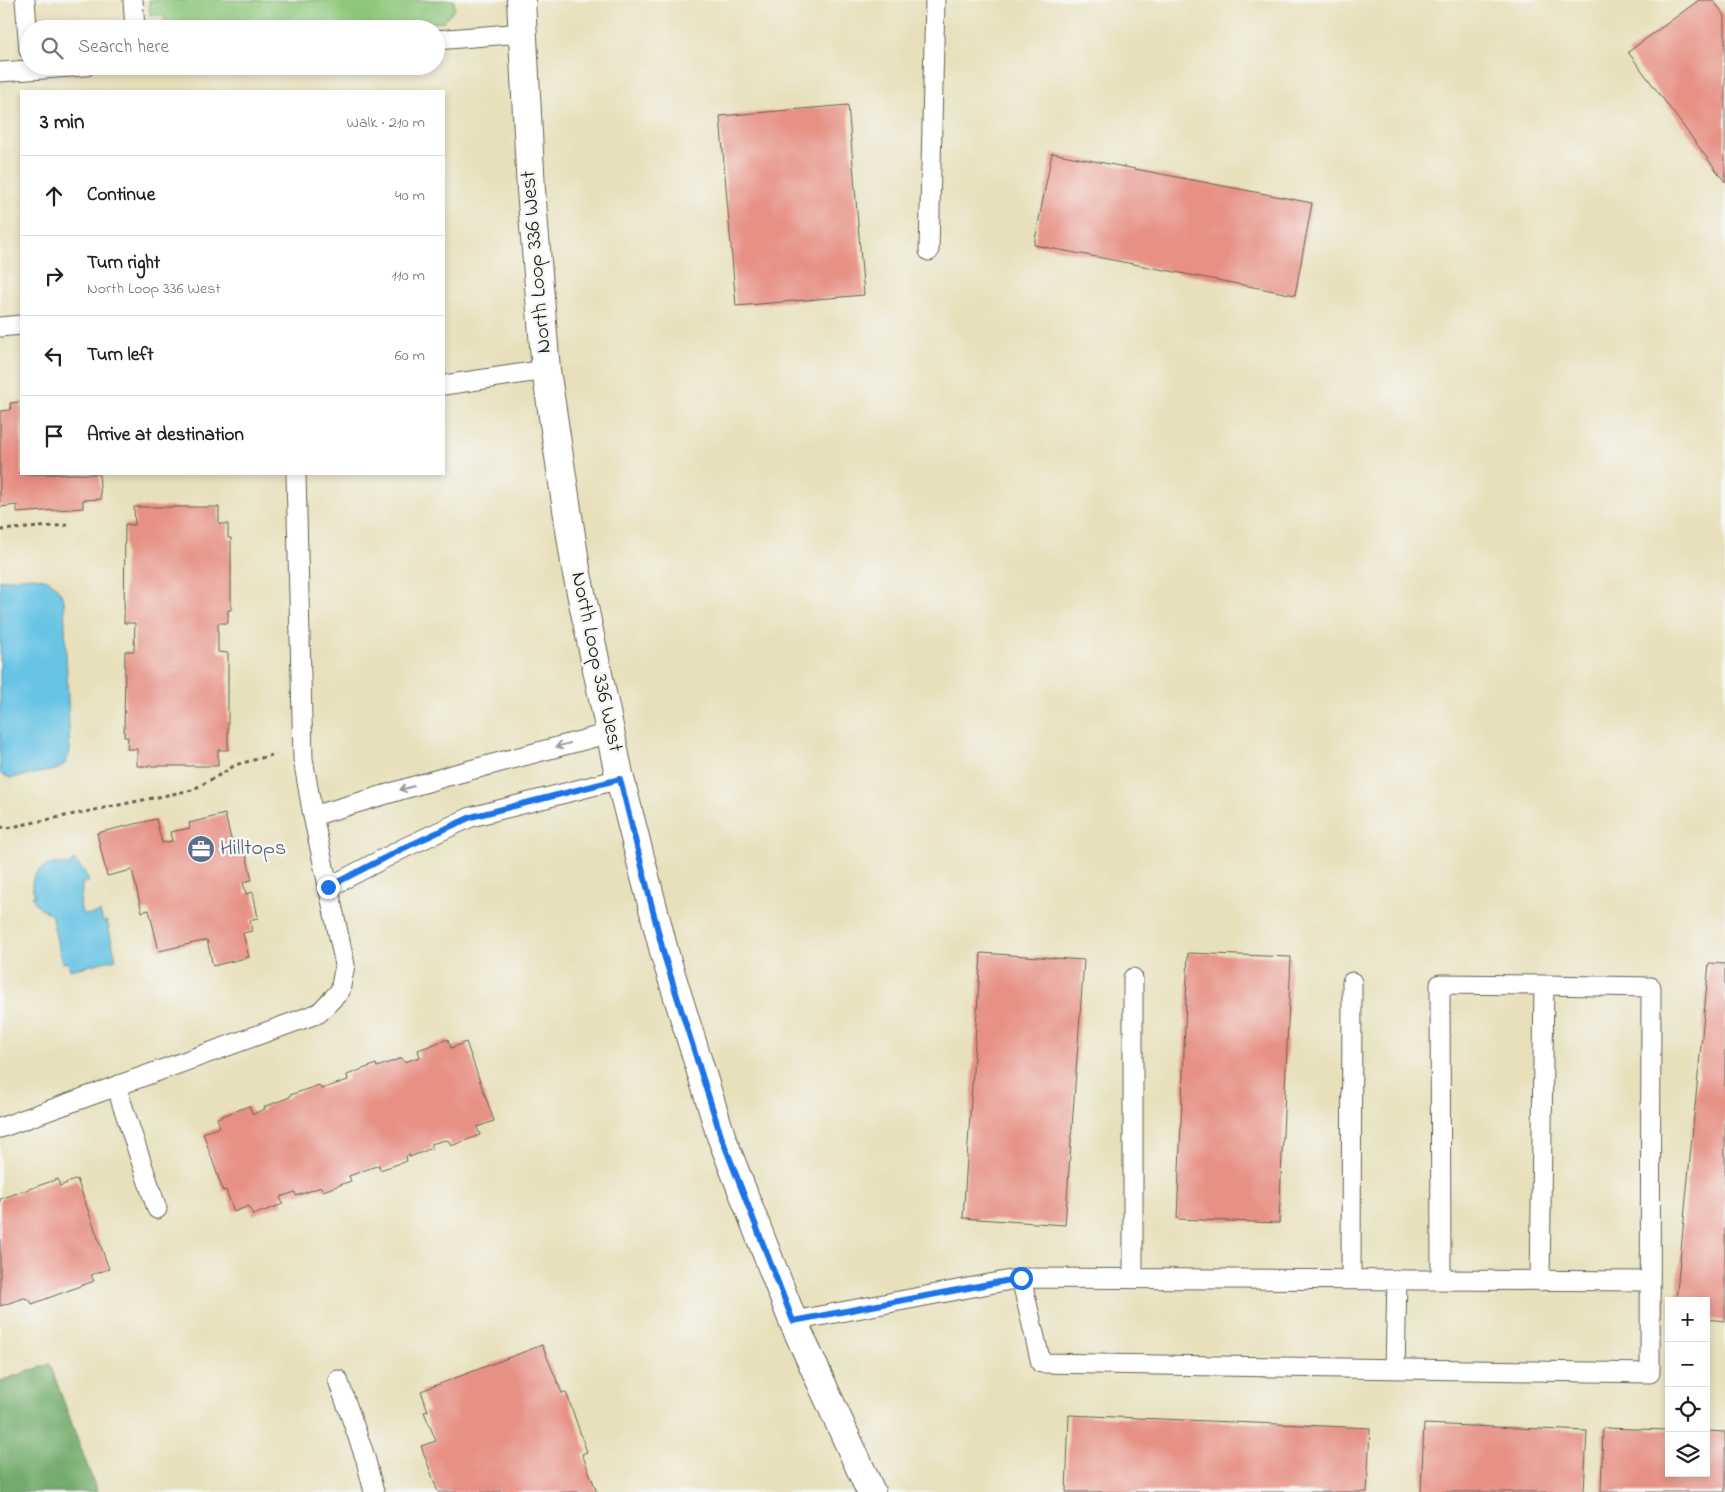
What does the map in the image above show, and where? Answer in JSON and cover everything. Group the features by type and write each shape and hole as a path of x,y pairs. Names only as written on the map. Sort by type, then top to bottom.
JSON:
{"main road":[{"name":"North Loop 336 West","path":"522,0 531,190 546,370 576,569 620,779 664,955 721,1136 793,1321 871,1492"}],"lane":[{"path":"25,0 27,20"},
{"path":"133,0 135,20"},
{"path":"929,251 935,0"},
{"path":"445,39 523,33"},
{"path":"0,72 20,69"},
{"path":"0,327 20,326"},
{"path":"445,385 546,370"},
{"path":"0,1128 319,1013 340,991 345,964 313,816 303,759 296,475"},
{"path":"313,816 448,776 610,733"},
{"path":"328,887 406,847 471,817 620,779"},
{"path":"1133,978 1133,1279"},
{"path":"1351,1279 1352,982"},
{"path":"1021,1278 1041,1363 1650,1373 1651,987 1440,984 1441,1280"},
{"path":"1540,1281 1544,985"},
{"path":"116,1086 157,1209"},
{"path":"793,1321 1021,1278 1650,1281"},
{"path":"1395,1368 1398,1280"},
{"path":"338,1380 365,1458 374,1492"}],"path":[{"path":"0,530 68,525"},
{"path":"0,827 7,828 192,790 235,765 303,747"}],"green space":[{"path":"149,0 454,0 455,9 445,20 164,20 164,15 150,15"},
{"path":"50,1364 97,1492 0,1492 0,1381"}],"water":[{"path":"32,577 44,579 52,583 64,600 70,752 65,764 56,770 11,778 0,774 0,580"},
{"path":"74,860 84,871 89,882 82,883 80,906 82,911 85,914 100,912 103,922 107,921 116,959 70,970 68,962 62,963 51,914 35,902 32,896 35,896 32,884 36,873 46,866 58,863 69,866"}],"building":[{"path":"1699,0 1713,0 1725,16 1725,182 1628,52"},
{"path":"848,105 864,295 736,306 720,116"},
{"path":"1052,153 1312,203 1295,295 1034,245"},
{"path":"20,402 20,475 99,475 101,499 83,500 83,508 17,513 17,505 0,507 0,411 11,410 10,403"},
{"path":"134,507 219,507 219,524 228,524 228,538 231,538 231,610 228,610 228,623 218,623 218,652 228,653 228,750 218,750 218,766 137,766 137,749 127,749 128,737 124,737 125,651 134,651 135,623 124,623 125,524 135,525"},
{"path":"225,814 234,852 245,850 252,880 243,882 246,894 253,892 258,918 250,920 252,931 243,933 249,957 213,966 207,940 159,951 149,910 142,912 132,870 107,876 97,833 156,819 162,843 172,841 170,832 190,828 189,823"},
{"path":"981,953 1084,960 1065,1225 963,1218"},
{"path":"1188,953 1291,957 1279,1223 1177,1219"},
{"path":"1709,963 1725,964 1725,1321 1710,1319 1710,1297 1676,1297"},
{"path":"448,1039 451,1048 466,1042 494,1121 477,1127 480,1135 451,1146 449,1141 445,1140 431,1144 432,1148 410,1157 409,1154 406,1156 407,1161 380,1170 379,1165 349,1176 351,1181 323,1191 321,1187 296,1196 295,1192 280,1197 283,1204 253,1215 249,1206 234,1212 226,1190 223,1191 203,1133 220,1127 217,1118 249,1106 253,1114 265,1109 264,1107 290,1097 290,1095 319,1085 321,1089 348,1080 347,1075 376,1064 377,1067 402,1058 404,1062 420,1057 418,1050"},
{"path":"58,1179 60,1186 77,1179 109,1269 91,1275 94,1281 32,1304 30,1300 24,1298 0,1306 0,1199"},
{"path":"542,1345 562,1393 566,1392 587,1452 582,1454 597,1492 438,1492 421,1446 436,1441 424,1412 428,1411 421,1391"},
{"path":"1069,1415 1370,1428 1367,1492 1066,1492"},
{"path":"1424,1424 1587,1431 1584,1492 1421,1492"},
{"path":"1603,1428 1665,1430 1665,1477 1710,1477 1710,1431 1725,1432 1725,1492 1601,1492"}],"place":[{"name":"Hilltops","path":"201,849"}],"route":[{"path":"328,887 406,847 471,817 620,779 664,955 721,1136 793,1321 1021,1278"}]}
